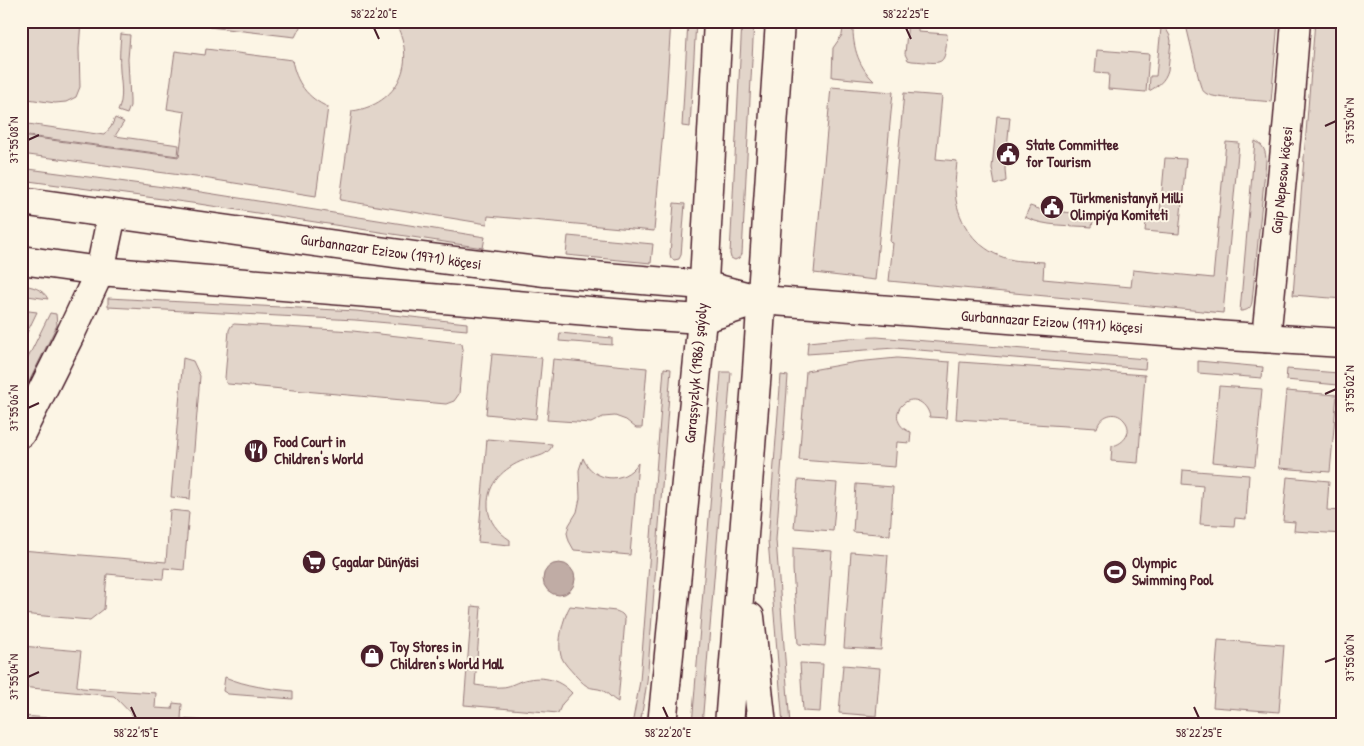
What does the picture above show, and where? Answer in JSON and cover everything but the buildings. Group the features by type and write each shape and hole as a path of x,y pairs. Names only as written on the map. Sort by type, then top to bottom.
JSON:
{"street":[{"name":"Garaşsyzlyk (1986) şaýoly","path":"662,725 702,319 718,21"},
{"path":"729,725 743,557 780,21"},
{"name":"Gaip Nepesow köçesi","path":"1266,338 1296,21"},
{"name":"Gurbannazar Ezizow (1971) köçesi","path":"21,202 545,272 703,285 761,300 1343,343"},
{"path":"21,433 100,271 112,214"},
{"name":"Gurbannazar Ezizow (1971) köçesi","path":"21,260 100,271 702,319 761,300"},
{"path":"743,557 762,725"}],"shaded area":[{"path":"21,21 81,21 79,49 80,87 76,97 66,102 55,103 21,98"},
{"path":"209,21 303,21 295,37 209,27"},
{"path":"394,21 671,21 654,231 488,216 487,224 340,200 352,111 368,107 381,100 400,79 404,65 404,51 401,36"},
{"path":"688,21 696,21 690,127 682,126"},
{"path":"742,21 754,21 742,254 735,260 731,258 730,254"},
{"path":"844,21 853,21 853,38 857,54 863,68 874,81 832,77 833,48 842,35"},
{"path":"908,21 918,21 918,32 947,34 945,53 941,61 908,60 905,54"},
{"path":"1185,21 1278,21 1271,102 1212,96 1204,92 1200,84"},
{"path":"1315,21 1343,21 1343,299 1293,295"},
{"path":"1161,28 1166,29 1171,41 1168,70 1161,83 1149,91 1150,76 1156,76"},
{"path":"121,34 130,35 128,59 130,106 127,114 118,111 122,96"},
{"path":"206,49 292,60 296,75 308,94 328,107 316,196 203,178 21,154 21,136 179,157 185,112 167,109 175,51 205,55"},
{"path":"1097,50 1149,54 1146,92 1108,89 1109,74 1095,73"},
{"path":"831,87 893,92 875,280 814,273"},
{"path":"904,93 942,96 936,159 957,161 956,200 962,220 968,230 981,245 999,256 1018,261 1044,262 1043,279 1131,287 1133,270 1213,278 1226,142 1239,143 1223,313 889,281 893,243 890,242"},
{"path":"997,116 1010,117 1005,169 1006,181 995,185 992,168"},
{"path":"115,118 124,122 115,136 179,145 178,156 21,135 21,123 104,135 111,127"},
{"path":"1255,141 1264,149 1266,161 1252,302 1248,309 1240,311"},
{"path":"1165,158 1186,159 1179,234 1145,231 1147,212 1160,213"},
{"path":"21,168 201,192 485,237 483,248 199,204 21,180"},
{"path":"674,203 685,204 681,255 679,259 674,260 670,254"},
{"path":"1030,206 1042,210 1094,215 1092,227 1049,224 1032,220 1025,217"},
{"path":"568,236 653,244 651,263 566,255"},
{"path":"21,285 37,289 48,299 21,295"},
{"path":"108,298 356,311 467,323 467,330 355,320 108,307"},
{"path":"21,310 37,312 21,345"},
{"path":"50,313 56,314 57,325 21,398 21,372"},
{"path":"234,324 353,331 460,343 463,349 459,394 454,401 446,404 228,384 225,378 229,330"},
{"path":"560,333 612,338 612,345 559,341"},
{"path":"877,337 1146,359 1145,369 895,348 807,354 808,342"},
{"path":"492,354 542,358 536,419 486,414"},
{"path":"183,358 193,361 200,376 190,499 171,497"},
{"path":"897,358 950,362 946,418 930,417 926,408 916,400 907,401 903,404 898,412 898,421 903,428 911,432 910,443 897,442 895,467 799,460 806,371 856,362"},
{"path":"553,359 647,368 642,428 636,428 626,420 615,416 603,417 591,423 547,420"},
{"path":"1198,361 1263,367 1262,378 1198,373"},
{"path":"960,362 1145,375 1138,463 1111,461 1112,446 1124,440 1128,433 1127,424 1116,415 1104,417 1097,428 956,419"},
{"path":"664,368 671,369 647,682 640,725 632,725 640,681"},
{"path":"1287,369 1339,373 1338,385 1286,380"},
{"path":"721,372 731,372 702,725 692,725"},
{"path":"781,375 788,376 776,540 790,725 783,725 768,540"},
{"path":"1219,386 1262,389 1255,466 1212,462"},
{"path":"1286,391 1337,395 1330,472 1279,468"},
{"path":"487,439 552,444 546,453 510,467 498,477 490,490 488,511 490,517 498,530 510,540 510,545 478,542"},
{"path":"583,458 594,472 609,478 625,475 638,463 630,555 574,550 569,541 567,533 569,525 577,512 580,498 579,470"},
{"path":"1183,470 1249,475 1246,519 1235,518 1234,526 1200,524 1203,486 1182,484"},
{"path":"1287,477 1329,481 1327,510 1343,511 1343,534 1294,531 1295,522 1283,521"},
{"path":"798,480 837,483 833,531 794,528"},
{"path":"856,484 893,487 890,535 853,532"},
{"path":"170,510 189,512 184,570 164,568 163,579 107,574 104,609 90,620 21,614 21,550 166,562"},
{"path":"793,548 832,551 825,646 798,644"},
{"path":"851,552 888,555 881,650 844,648"},
{"path":"559,563 565,564 570,568 574,573 574,585 570,590 565,594 559,595 553,594 548,590 544,585 543,579 544,573 548,568 553,564"},
{"path":"472,606 481,607 475,685 505,687 535,678 555,681 572,693 562,704 558,713 464,705"},
{"path":"570,606 616,611 624,616 618,702 602,690 590,688 584,684 562,659 560,638"},
{"path":"1218,640 1284,645 1279,712 1213,707"},
{"path":"21,646 81,651 77,686 82,688 156,693 155,708 172,709 173,703 182,704 181,719 262,725 142,725 114,696 21,687"},
{"path":"800,663 823,664 820,712 803,711"},
{"path":"843,665 880,668 876,716 839,713"},
{"path":"225,677 258,687 293,691 293,699 228,694 223,691"},
{"path":"21,716 94,721 100,722 103,725 21,725"}],"place":[{"name":"State Committee for Tourism","path":"1008,154"},
{"name":"Türkmenistanyň Milli Olimpiýa Komiteti","path":"1052,207"},
{"name":"Food Court in Children's World","path":"256,451"},
{"name":"Çagalar Dünýäsi","path":"314,562"},
{"name":"Olympic Swimming Pool","path":"1115,572"},
{"name":"Toy Stores in Children's World Mall","path":"372,656"}]}
